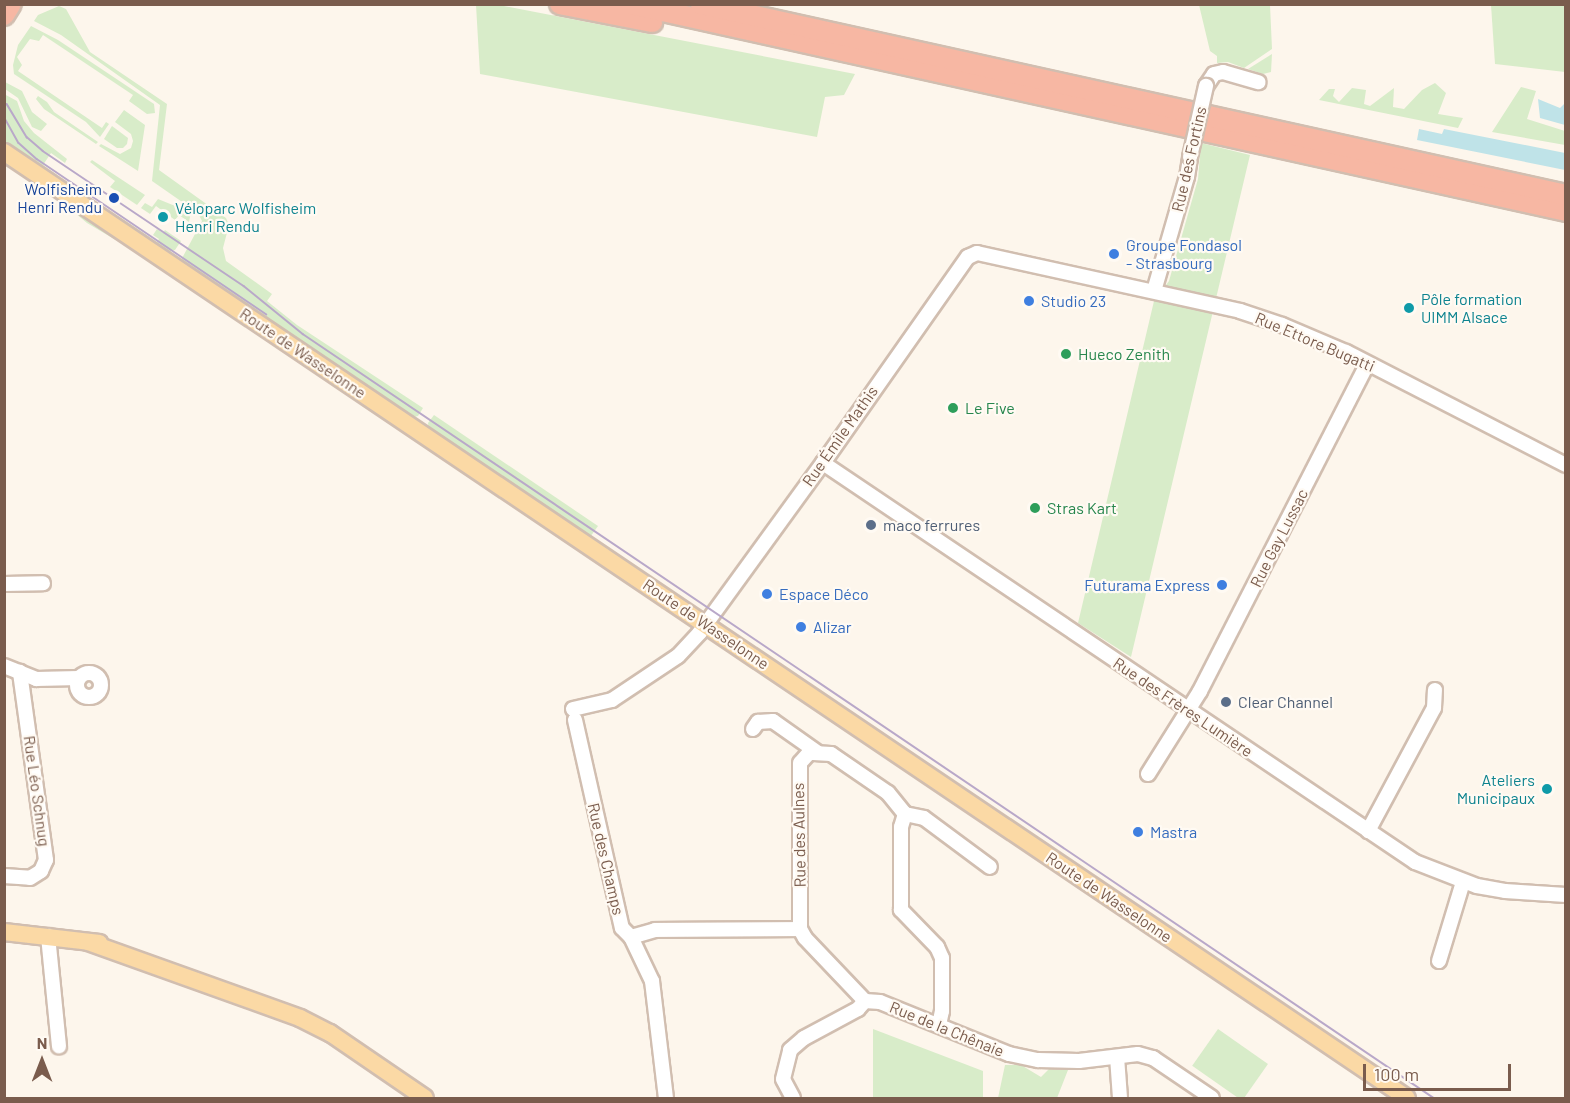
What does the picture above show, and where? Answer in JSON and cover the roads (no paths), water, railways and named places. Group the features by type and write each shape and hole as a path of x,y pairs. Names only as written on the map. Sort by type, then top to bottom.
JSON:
{"highway":[{"path":"560,4 895,62"},
{"path":"631,4 1566,211"},
{"path":"700,4 1566,193"}],"main road":[{"name":"Route de Wasselonne","path":"4,152 1407,1098"},
{"path":"4,932 88,942 159,966 320,1028 425,1098"}],"street":[{"name":"Rue des Fortins","path":"1154,291 1187,177 1208,80 1214,74 1223,72 1258,82"},
{"name":"Rue Émile Mathis","path":"574,714 612,700 678,656 707,624 968,257 977,253"},
{"name":"Rue Ettore Bugatti","path":"977,253 1240,311 1282,325 1367,364 1566,465"},
{"name":"Rue Gay Lussac","path":"1148,774 1189,710 1367,364"},
{"name":"Rue des Frères Lumière","path":"823,463 1415,862 1463,882 1505,891 1566,895"},
{"path":"4,584 43,583"},
{"path":"4,666 36,679 79,678"},
{"name":"Rue Léo Schnug","path":"4,876 30,878 41,871 46,860 20,672"},
{"path":"1368,831 1434,708 1435,690"},
{"name":"Rue des Champs","path":"574,714 622,928 630,937 652,981 666,1098"},
{"path":"753,729 758,722 773,721 817,752 831,754 888,793 905,814 924,818 990,867"},
{"name":"Rue des Aulnes","path":"800,929 798,768 803,757 817,752"},
{"path":"905,814 901,827 902,910 937,947 942,958 942,1011 939,1025"},
{"path":"1439,960 1463,882"},
{"path":"630,937 654,930 800,929 805,938 865,1001 858,1009 804,1038 790,1050 783,1079 793,1098"},
{"path":"48,936 59,1046"},
{"name":"Rue de la Chênaie","path":"865,1001 879,1002 1009,1054 1038,1060 1079,1061 1138,1054 1153,1058 1212,1098"},
{"path":"1117,1057 1120,1098"}],"water":[{"path":"1538,99 1560,108 1565,103 1565,125 1540,118"},
{"path":"1419,129 1442,134 1444,129 1565,153 1565,170 1417,140"}],"tram line":[{"path":"7,104 27,137 43,151 244,286 303,334 1434,1098"},
{"path":"6,120 19,143 37,159 266,314"}],"place":[{"name":"Wolfisheim Henri Rendu","path":"114,198"},
{"name":"Véloparc Wolfisheim Henri Rendu","path":"163,217"},
{"name":"Groupe Fondasol - Strasbourg","path":"1114,254"},
{"name":"Studio 23","path":"1029,301"},
{"name":"Pôle formation UIMM Alsace","path":"1409,308"},
{"name":"Hueco Zenith","path":"1066,354"},
{"name":"Le Five","path":"953,408"},
{"name":"Stras Kart","path":"1035,508"},
{"name":"maco ferrures","path":"871,525"},
{"name":"Futurama Express","path":"1222,585"},
{"name":"Espace Déco","path":"767,594"},
{"name":"Alizar","path":"801,627"},
{"name":"Clear Channel","path":"1226,702"},
{"name":"Ateliers Municipaux","path":"1547,789"},
{"name":"Mastra","path":"1138,832"}]}
